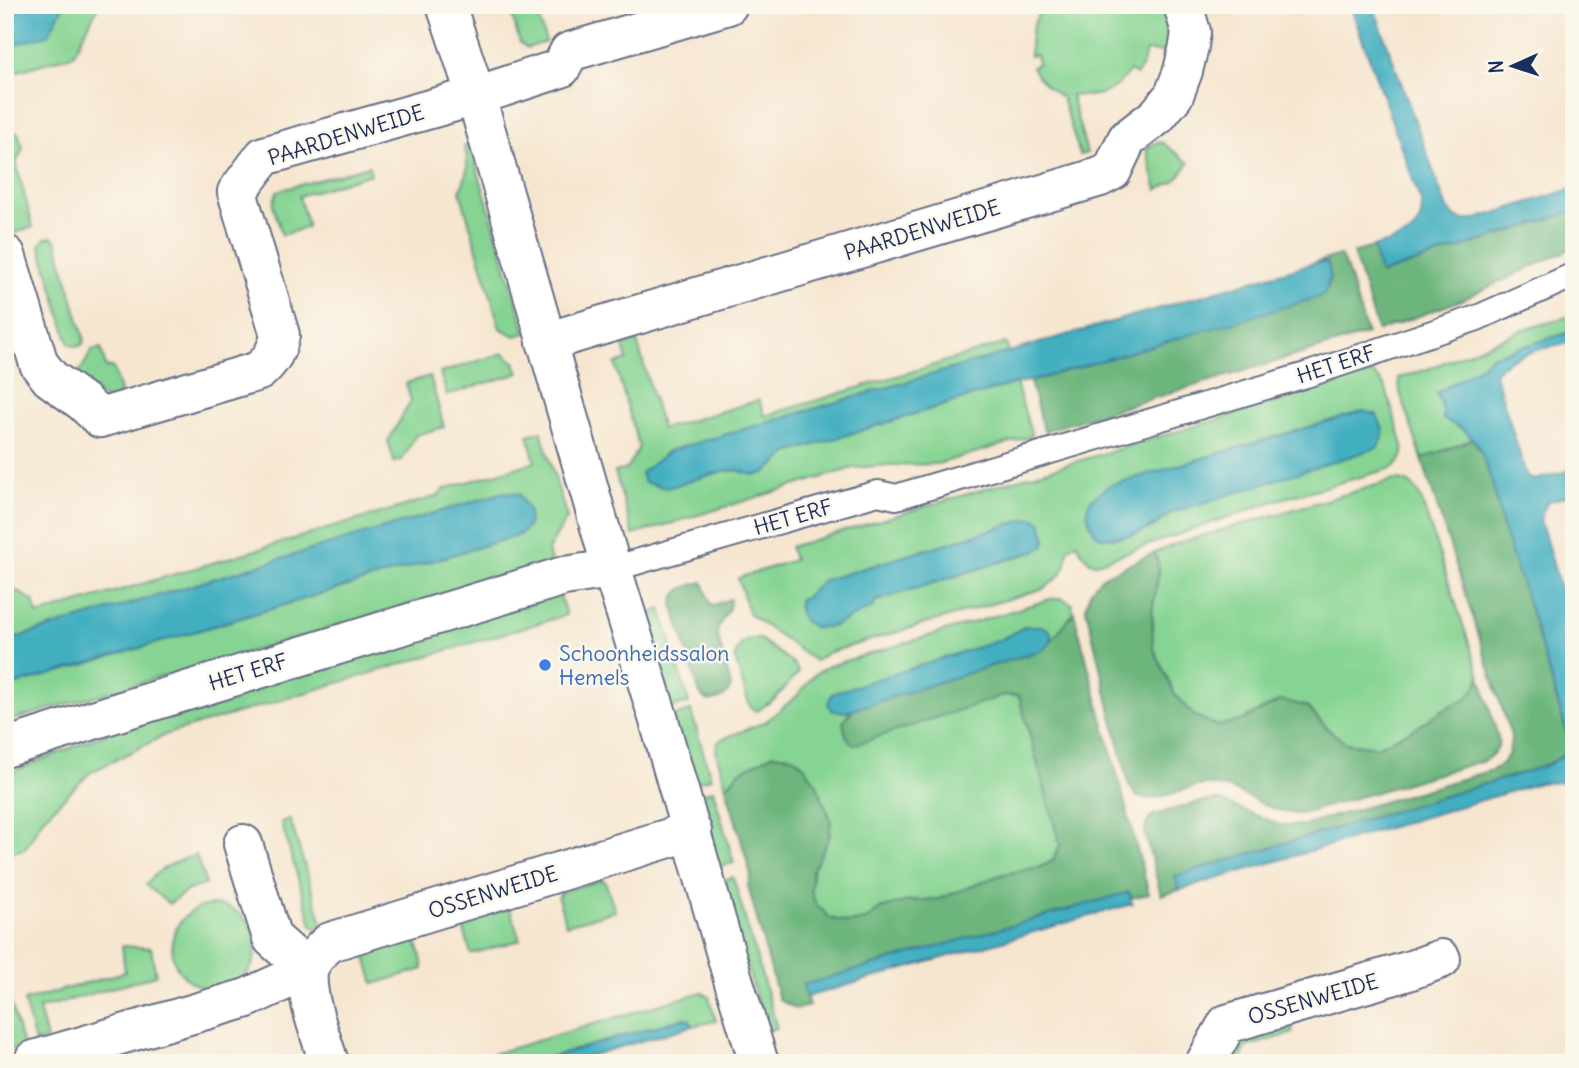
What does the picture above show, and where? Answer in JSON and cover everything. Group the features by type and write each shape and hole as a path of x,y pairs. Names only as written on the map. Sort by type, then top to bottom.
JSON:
{"street":[{"path":"446,5 476,96 612,569 759,1063"},
{"name":"PAARDENWEIDE","path":"6,255 39,364 50,378 100,418 259,371 277,350 280,335 237,192 264,156 476,96 561,68 569,52 728,5"},
{"name":"PAARDENWEIDE","path":"546,342 1112,171 1127,139 1157,116 1174,95 1183,71 1191,32 1183,5"},
{"name":"HET ERF","path":"5,748 564,576 612,569"},
{"name":"OSSENWEIDE","path":"34,1060 247,998 308,970 317,954 330,942 692,831"},
{"path":"243,844 272,938 308,970 309,990 329,1063"},
{"name":"OSSENWEIDE","path":"1205,1063 1227,1024 1441,959"}],"lane":[{"name":"HET ERF","path":"612,569 878,493 896,497 1306,374 1476,318 1574,275"}],"green space":[{"path":"64,5 99,5 73,55 5,75 5,47 47,35"},
{"path":"509,5 535,5 546,42 527,48 520,43"},
{"path":"1035,5 1044,5 1046,12 1052,5 1165,5 1170,12 1173,53 1146,51 1137,75 1130,71 1117,85 1104,93 1071,95 1087,153 1080,155 1062,98 1039,78 1032,67 1038,64 1036,55 1030,56 1031,35 1038,15"},
{"path":"11,129 18,133 23,148 16,163 33,227 5,236 5,130"},
{"path":"1157,142 1163,143 1189,163 1175,181 1157,190 1146,149"},
{"path":"470,144 526,333 515,336 500,328 460,191 467,169 464,146"},
{"path":"369,166 371,174 299,196 308,227 282,235 273,205 277,191"},
{"path":"1574,211 1574,247 1459,301 1378,331 1353,253 1373,247 1381,274"},
{"path":"52,237 56,240 84,338 83,344 77,347 69,344 40,245 45,238"},
{"path":"1340,255 1367,334 1044,431 1030,382 1329,285 1328,263 1317,262"},
{"path":"1574,315 1574,331 1492,356 1437,393 1443,419 1464,430 1473,439 1422,459 1400,392 1399,378 1523,330"},
{"path":"637,341 662,429 759,400 765,416 1006,343 1009,352 669,451 641,473 644,482 666,488 723,471 736,470 754,475 765,473 788,453 1016,383 1032,436 937,464 853,468 633,535 615,472 627,469 639,447 615,364 627,360 623,345"},
{"path":"101,348 106,368 113,367 120,392 118,396 105,400 77,377 92,350"},
{"path":"503,353 515,362 519,373 447,395 440,373"},
{"path":"1373,373 1385,386 1403,446 1401,458 1392,468 1274,501 1097,563 1090,562 1077,543 1068,549 1062,572 1045,588 827,653 815,661 749,614 738,578 794,560 790,547","holes":["1088,513 1171,513 1154,527 1124,537 1108,538 1094,532","1027,519 1040,521 1045,535 1045,541 1035,551 876,601 834,626 814,628 800,605 822,581"]},
{"path":"430,376 444,427 416,435 402,460 394,462 388,441 411,401 406,383"},
{"path":"541,431 567,518 548,550 551,562 5,722 5,688 519,535 505,492 5,641 5,594 17,591 33,601 37,615 438,496 444,489 535,462 528,435"},
{"path":"1473,439 1482,454 1493,485 1503,529 1570,745 1567,750 1553,761 1529,771 1176,876 1179,890 1161,895 1145,834 1151,816 1199,802 1218,800 1280,825 1304,825 1492,770 1505,760 1511,736 1422,459"},
{"path":"1394,480 1410,484 1420,496 1480,676 1478,685 1467,698 1377,747 1346,743 1306,706 1261,710 1243,720 1217,726 1193,715 1175,695 1153,647 1152,612 1159,571 1154,553 1178,543"},
{"path":"1154,553 1159,571 1152,612 1153,647 1175,695 1193,715 1217,726 1243,720 1281,700 1306,706 1346,743 1377,747 1467,698 1480,676 1498,737 1496,751 1485,760 1301,814 1278,810 1234,791 1212,785 1193,787 1155,798 1136,796 1129,785 1086,609 1091,591 1100,579"},
{"path":"703,582 711,606 730,599 729,609 717,633 731,686 726,695 713,701 700,694 673,606 678,592"},
{"path":"560,595 566,615 167,734 91,772 44,817 25,849 5,854 5,775 116,729"},
{"path":"1062,598 1072,604 1074,613 1050,643 1051,638 1015,632 845,712 854,709 848,714 1005,695 1019,696 1060,845 1053,861 1040,867 1000,875 939,899 908,901 881,909 866,920 849,923 830,918 815,903 811,890 812,871 829,838 831,820 816,783 804,766 740,771 726,787 716,752 717,744 720,740 765,722 798,695 814,675 829,666 1051,599"},
{"path":"661,609 689,703 671,708 643,616"},
{"path":"1074,613 1149,894 1131,898 1129,893 803,985 809,1006 797,1009 779,1000 748,886 751,875 726,787 740,771 773,754 793,756 804,766 816,783 831,820 829,838 812,871 811,890 815,903 830,918 849,923 866,920 880,909 908,901 939,899 1000,875 1040,867 1053,861 1060,845 1019,696 1005,695 854,745 847,737 843,722 854,709 1044,649"},
{"path":"749,639 760,639 793,663 798,673 776,698 757,711 749,704 735,659 739,647"},
{"path":"691,711 711,778 693,783 673,716"},
{"path":"713,790 734,863 717,867 697,795"},
{"path":"290,819 323,926 316,929 312,925 281,822"},
{"path":"196,855 206,884 188,890 169,904 146,885 168,866"},
{"path":"733,877 777,1028 767,1031 720,881"},
{"path":"605,881 615,911 566,925 558,898 561,892"},
{"path":"214,905 230,908 244,917 253,931 256,947 253,963 244,977 230,986 214,989 198,986 184,977 175,963 172,947 175,931 184,917 198,908"},
{"path":"510,909 520,940 471,954 464,922"},
{"path":"409,937 418,946 423,969 374,984 365,954 367,950"},
{"path":"122,946 151,948 156,975 39,1009 47,1039 35,1043 24,1001 125,972"},
{"path":"5,968 10,1000 23,1046 13,1049 5,1048"},
{"path":"702,992 709,997 716,1021 692,1026 690,1020 684,1018 531,1063 462,1063"},
{"path":"1289,1020 1293,1033 1247,1047 1238,1063 1224,1063 1240,1035"}],"water":[{"path":"5,5 64,5 48,35 5,47"},
{"path":"1350,5 1373,5 1446,206 1453,215 1464,220 1479,218 1574,188 1574,211 1380,274 1373,247 1399,239 1413,231 1421,216 1422,205"},
{"path":"1317,262 1328,263 1329,268 1329,280 1323,296 1035,380 1012,384 788,453 765,473 754,475 736,470 723,471 667,488 644,482 641,473 669,451"},
{"path":"1574,331 1574,341 1518,357 1500,367 1495,374 1527,477 1534,480 1574,469 1574,494 1547,502 1540,519 1574,636 1574,788 1564,782 1539,783 1179,890 1175,876 1529,771 1566,754 1570,745 1569,739 1482,454 1478,445 1464,430 1443,419 1437,393 1492,356"},
{"path":"1363,411 1376,414 1382,427 1383,435 1377,448 1171,513 1154,525 1131,534 1102,538 1095,533 1091,525 1087,511 1090,501 1111,485"},
{"path":"505,492 519,494 529,512 528,527 519,535 5,688 5,641"},
{"path":"1027,519 1041,522 1046,540 1043,547 1035,551 876,601 873,607 834,626 814,628 802,619 799,600 807,597 822,581"},
{"path":"1026,626 1048,629 1051,632 1050,643 1044,649 845,712 833,711 828,704 833,693 1000,640"},
{"path":"1129,892 1132,904 806,997 803,985"},
{"path":"684,1018 690,1020 692,1026 565,1063 531,1063"}],"place":[{"name":"Schoonheidssalon Hemels","path":"545,665"}]}
